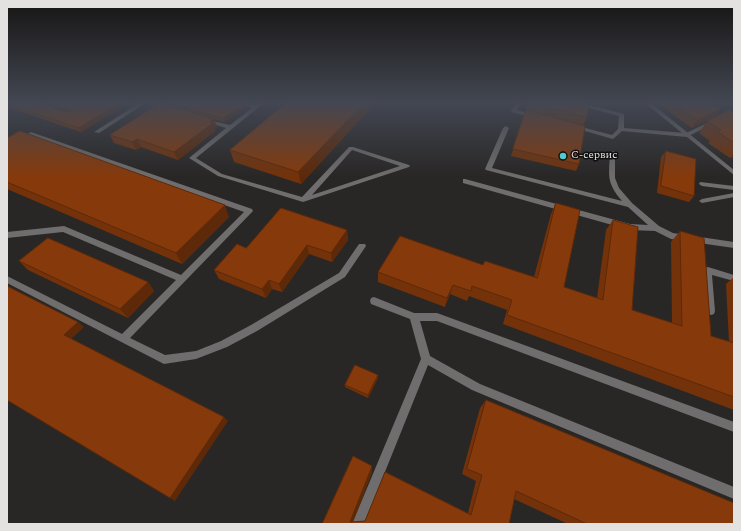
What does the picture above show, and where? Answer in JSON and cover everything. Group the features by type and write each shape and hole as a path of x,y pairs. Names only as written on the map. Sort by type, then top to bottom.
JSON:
{"street":[{"path":"97,132 104,128"},
{"path":"229,128 192,158 220,175 303,200 407,166 351,148 303,200"},
{"path":"506,128 488,169 630,205"},
{"path":"578,128 613,137 621,129 687,134 700,128"},
{"path":"679,128 734,172"},
{"path":"7,147 31,134 249,211 123,339"},
{"path":"613,153 613,183 620,195 656,228 678,238 734,245"},
{"path":"464,181 630,228 656,228"},
{"path":"702,184 734,188"},
{"path":"702,201 734,195"},
{"path":"7,235 64,229 182,279"},
{"path":"7,279 164,360 196,355 224,344 254,328 342,275 362,246"},
{"path":"711,311 708,270 734,278"},
{"path":"374,301 414,317 437,317 734,427"},
{"path":"358,524 426,359 414,317"},
{"path":"426,359 476,387 734,493"}],"building":[{"path":"121,128 207,128 174,152 137,139 132,142 110,135"},
{"path":"256,128 340,128 298,172 230,150"},
{"path":"520,128 585,128 579,164 513,149"},
{"path":"718,128 734,128 734,143 717,131 721,130"},
{"path":"20,131 225,205 176,253 7,182 7,138"},
{"path":"666,151 696,159 694,196 661,186"},
{"path":"556,203 580,210 564,287 603,300 613,220 638,227 632,310 682,326 680,231 704,238 711,336 734,343 734,397 507,315 512,300 472,286 471,291 453,285 447,298 378,272 400,236 483,265 485,261 537,278"},
{"path":"281,208 347,230 331,253 307,245 279,284 269,280 262,289 214,270 237,244 246,248"},
{"path":"48,238 148,282 120,309 19,261"},
{"path":"7,286 78,322 64,335 224,417 170,498 7,400"},
{"path":"355,365 378,375 368,395 345,385"},
{"path":"486,400 734,503 734,524 587,524 516,491 509,524 322,524 353,456 372,466 350,522 365,521 385,472 471,515 482,475 467,469"}],"place":[{"name":"С-сервис","path":"563,156"}]}
